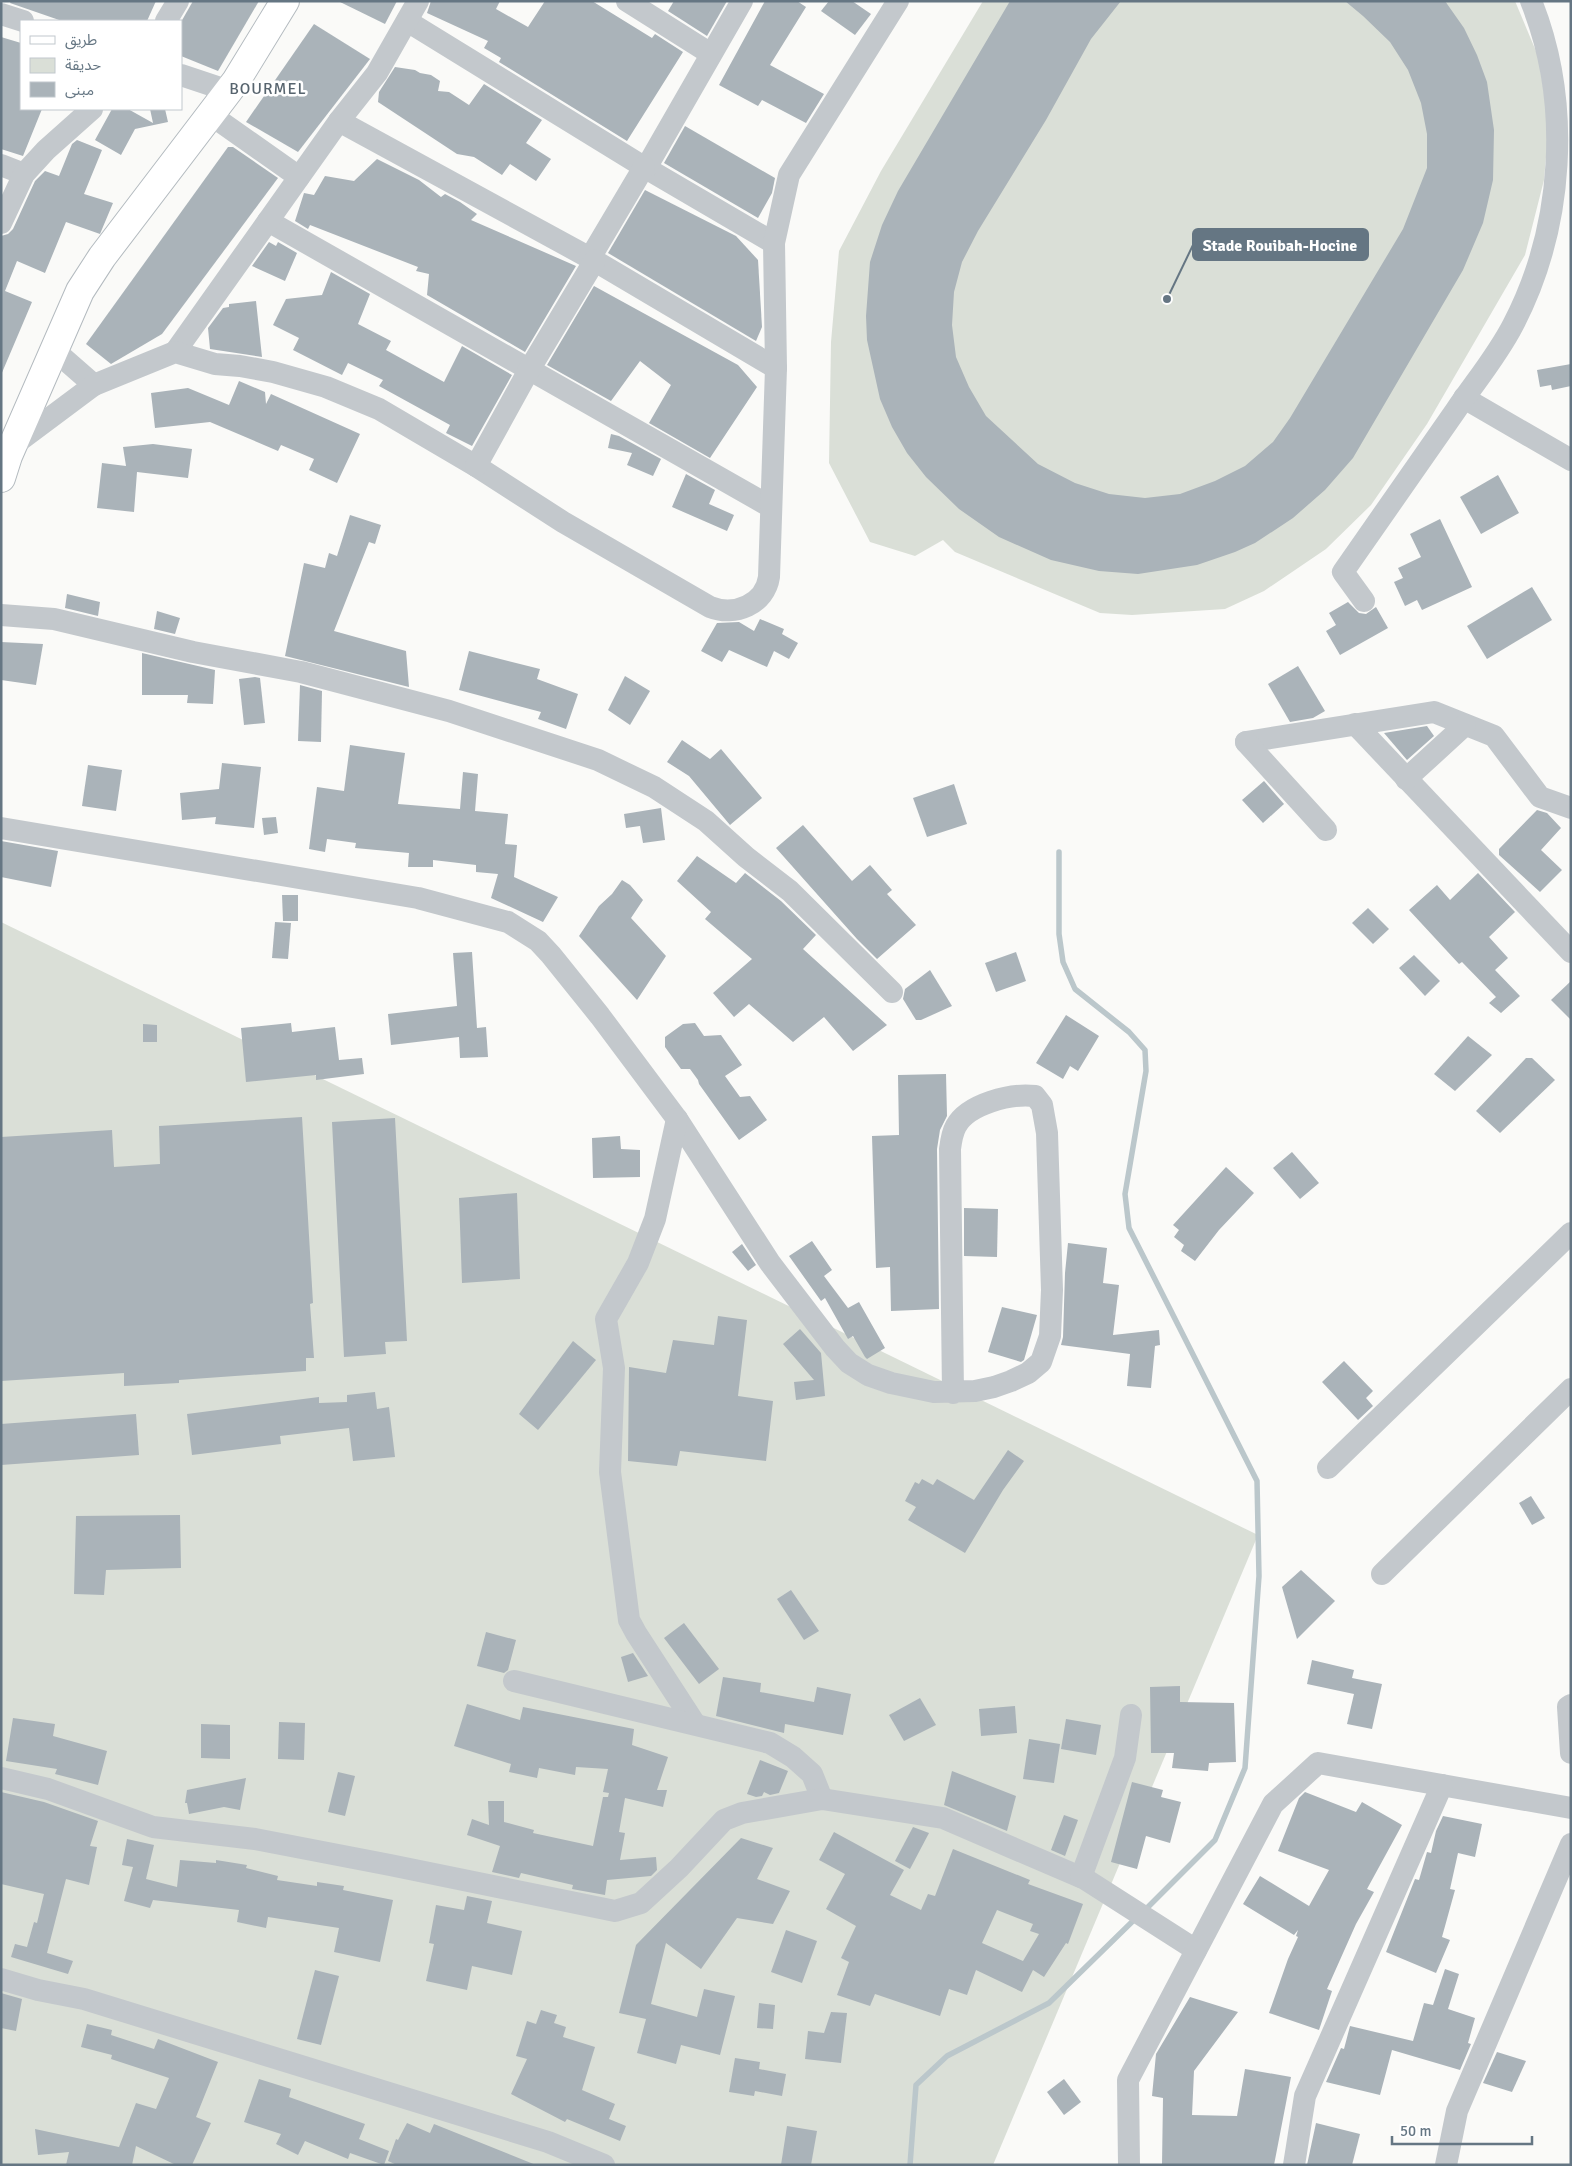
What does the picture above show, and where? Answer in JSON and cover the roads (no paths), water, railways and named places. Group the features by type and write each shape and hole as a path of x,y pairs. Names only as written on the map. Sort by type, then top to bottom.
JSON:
{"main road":[{"path":"5,459 80,291 102,257 229,91 285,1"}],"street":[{"path":"167,20 178,1"},
{"path":"5,459 94,385 175,352 339,121 377,73 418,1"},
{"path":"627,1 712,54"},
{"path":"476,466 592,259 742,1"},
{"path":"175,352 215,364 255,369 291,377 352,397 389,415 476,466 563,522 710,608 725,611 746,606 757,600 765,592 770,578 776,368 774,243 789,175 898,1"},
{"path":"1364,601 1343,572 1464,398 1490,364 1512,326 1540,262 1555,203 1561,160 1562,116 1558,82 1550,48 1531,1"},
{"path":"1,14 20,20"},
{"path":"407,21 645,168 774,243"},
{"path":"182,75 229,91"},
{"path":"1,223 24,174 46,150 91,110"},
{"path":"211,115 299,177"},
{"path":"339,121 592,259 776,368"},
{"path":"1,166 24,174"},
{"path":"268,221 771,507"},
{"path":"54,350 94,385"},
{"path":"1464,398 1571,460"},
{"path":"1,615 54,619 193,652 302,672 449,711 598,760 654,787 706,821 746,857 790,891 892,992"},
{"path":"1326,830 1246,742 1434,712 1494,736 1540,797 1571,808"},
{"path":"1355,724 1571,952"},
{"path":"1406,779 1465,725"},
{"path":"1,828 418,898 508,922 538,941 600,1016 677,1119 770,1263 835,1348 849,1363 868,1375 913,1389 953,1393 994,1387 1028,1373 1041,1362 1050,1336 1052,1290 1047,1132 1042,1105 1035,1096 1024,1095 979,1106 962,1118 956,1126 952,1137 950,1149 953,1393"},
{"path":"677,1119 655,1219 638,1263 606,1319 614,1368 610,1472 629,1620 695,1724"},
{"path":"1328,1468 1571,1233"},
{"path":"1382,1574 1571,1389"},
{"path":"514,1681 770,1743 793,1757 812,1774 822,1799"},
{"path":"1571,1705 1568,1707 1571,1753"},
{"path":"1081,1877 1126,1758 1131,1715"},
{"path":"1129,2165 1128,2080 1273,1804 1318,1763 1571,1808"},
{"path":"1,1778 48,1789 153,1827 255,1839 428,1872 614,1911 641,1903 679,1868 724,1820 742,1813 822,1799 943,1818 1081,1877 1196,1950"},
{"path":"1294,2165 1305,2096 1442,1786"},
{"path":"1446,2165 1457,2111 1571,1844"},
{"path":"1,1979 38,1990 84,1999 548,2142 604,2165"}],"waterway":[{"path":"1059,852 1059,934 1063,962 1075,989 1129,1032 1145,1050 1146,1071 1125,1194 1129,1228 1257,1481 1259,1576 1245,1768 1215,1840 1144,1911"},
{"path":"910,2165 916,2085 947,2056 1049,2003 1137,1917"}],"place":[{"name":"Stade Rouibah-Hocine","path":"1167,299"}],"district":[{"name":"BOURMEL","path":"268,88"}]}
